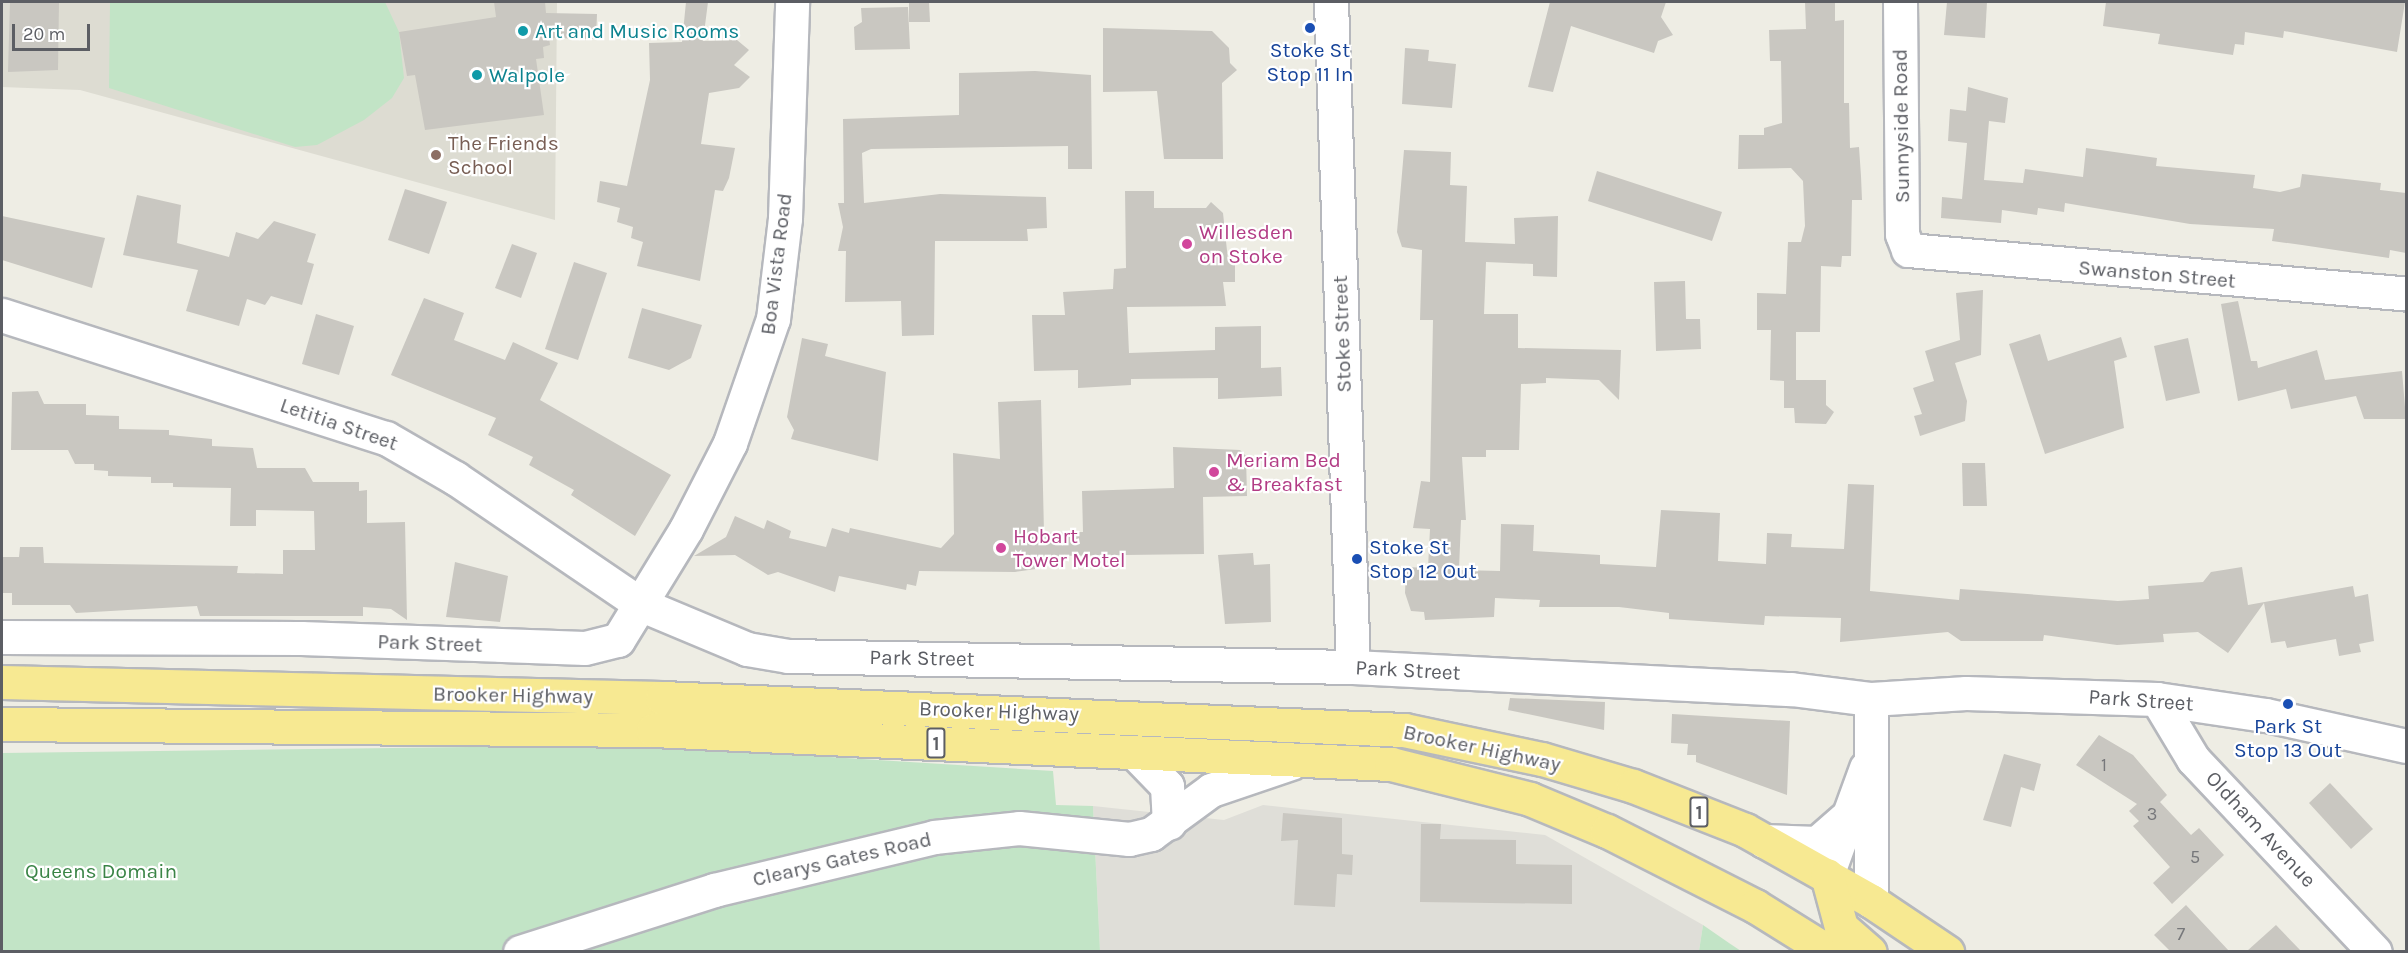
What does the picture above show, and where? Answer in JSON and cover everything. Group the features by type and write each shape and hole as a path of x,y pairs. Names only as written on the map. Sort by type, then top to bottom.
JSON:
{"highway":[{"name":"Brooker Highway","path":"2,682 662,698 1354,725 1542,759 1632,786 1764,841 1871,901 1947,951"},
{"name":"Brooker Highway","path":"2,724 653,730 1391,764 1530,799 1607,831 1755,906 1829,951"},
{"path":"1827,875 1841,927 1870,951"}],"street":[{"name":"Boa Vista Road","path":"634,618 730,443 772,319 784,218 792,2"},
{"name":"Stoke Street","path":"1331,2 1353,667"},
{"name":"Sunnyside Road","path":"1900,2 1902,234 1908,250"},
{"name":"Swanston Street","path":"1908,250 2406,294"},
{"name":"Letitia Street","path":"2,315 386,438 447,472 634,618"},
{"name":"Park Street","path":"2,637 301,638 585,648 609,645 634,618 788,656 1353,667 1791,689 1871,699 1965,693 2157,699 2266,715 2406,746"},
{"path":"1871,699 1871,901"},
{"name":"Oldham Avenue","path":"2157,699 2193,759 2375,951"},
{"path":"1135,753 1167,786 1169,823"},
{"path":"1827,875 1871,755"},
{"name":"Clearys Gates Road","path":"520,951 714,890 934,837 1019,828 1129,839 1169,823 1211,790 1299,761"},
{"path":"1764,841 1817,843 1851,812"}],"shaded area":[{"name":"The Friends School","path":"2,2 557,2 555,220 80,90 2,87"},
{"path":"1263,805 1545,835 1703,925 1699,951 1100,951 1093,806 1224,820"}],"green space":[{"path":"110,2 385,2 399,32 404,78 392,98 364,120 317,145 295,147 109,88"},
{"name":"Queens Domain","path":"639,745 1053,771 1056,805 1093,806 1100,951 2,951 2,753"},
{"path":"1703,925 1729,943 1741,951 1699,951"}],"building":[{"path":"10,2 59,2 58,70 8,72"},
{"name":"Walpole","path":"494,2 545,2 546,13 597,14 596,39 549,38 550,45 543,47 544,58 536,59 544,115 425,130 415,75 407,76 399,32 496,17"},
{"path":"686,2 708,2 703,41 737,40 749,50 734,65 750,77 739,88 709,93 701,144 735,148 729,178 723,191 715,190 700,281 637,266 643,242 631,238 633,227 617,222 620,208 597,202 600,181 627,186 650,80 649,43 682,42"},
{"path":"909,2 929,2 930,22 909,22"},
{"path":"1550,2 1666,2 1661,17 1673,35 1658,41 1654,53 1571,26 1553,92 1528,87"},
{"path":"1805,2 1835,2 1835,21 1844,20 1844,103 1849,103 1850,148 1859,147 1861,176 1862,200 1852,200 1851,256 1842,256 1841,267 1821,266 1820,332 1796,332 1796,380 1826,380 1826,405 1834,412 1826,424 1795,423 1794,408 1784,408 1784,381 1770,380 1771,330 1757,330 1757,293 1786,294 1788,242 1801,242 1805,226 1803,181 1791,168 1738,169 1739,135 1764,135 1764,128 1782,123 1781,61 1770,61 1769,30 1806,29"},
{"path":"1947,2 1987,2 1985,38 1944,35"},
{"path":"2106,2 2405,2 2397,52 2284,31 2283,38 2245,32 2244,45 2235,44 2233,55 2158,44 2160,34 2103,26"},
{"path":"908,7 910,49 855,50 854,27 862,22 861,8"},
{"path":"1103,28 1212,31 1229,48 1230,63 1237,70 1222,83 1223,159 1164,159 1157,91 1103,92"},
{"path":"1405,48 1429,50 1428,61 1456,64 1452,108 1402,104"},
{"path":"1035,71 1091,75 1092,169 1068,169 1068,146 871,149 862,153 864,203 940,194 1046,197 1047,228 1027,229 1028,241 935,241 934,335 902,336 901,301 845,302 846,251 838,251 843,227 838,203 844,203 843,119 959,115 959,73"},
{"path":"1968,87 2008,98 2005,123 1989,121 1984,180 2023,183 2025,169 2083,177 2086,148 2157,158 2156,166 2255,175 2253,188 2280,192 2300,187 2302,174 2381,183 2380,190 2406,193 2406,253 2390,250 2389,258 2272,241 2274,229 2190,224 2065,203 2064,212 2038,208 2037,215 2002,210 2001,223 1941,218 1942,197 1962,199 1967,143 1948,141 1950,109 1966,111"},
{"path":"1404,150 1451,152 1450,185 1467,186 1465,242 1515,244 1514,218 1558,216 1557,277 1533,276 1533,264 1486,262 1484,314 1518,314 1518,348 1621,350 1619,400 1599,380 1546,378 1546,383 1521,384 1519,450 1486,450 1486,457 1462,457 1466,520 1461,520 1459,570 1500,571 1501,524 1534,525 1533,551 1600,555 1600,564 1656,567 1661,510 1720,513 1718,561 1766,564 1767,533 1792,534 1791,547 1844,549 1848,484 1874,485 1870,591 1959,600 1960,589 2118,601 2149,599 2148,586 2203,582 2211,572 2242,567 2248,605 2353,586 2355,597 2368,594 2374,641 2359,644 2361,652 2339,656 2336,639 2287,648 2285,641 2271,643 2264,603 2228,653 2198,632 2163,634 2164,642 2117,645 2044,635 2043,641 1961,641 1948,632 1840,642 1841,618 1765,616 1764,625 1745,624 1669,619 1669,613 1619,607 1539,607 1540,600 1495,598 1494,617 1425,620 1424,612 1411,611 1405,593 1406,567 1428,568 1430,529 1413,528 1421,481 1430,482 1433,320 1420,320 1422,250 1402,247 1397,232"},
{"path":"1597,171 1722,212 1712,241 1588,201"},
{"path":"405,189 447,202 429,254 388,240"},
{"path":"1125,191 1154,191 1154,208 1206,208 1211,202 1223,213 1228,260 1235,263 1235,282 1223,282 1226,306 1127,307 1129,353 1215,350 1215,327 1261,326 1261,368 1281,367 1282,396 1218,399 1218,378 1131,379 1131,385 1078,388 1078,370 1034,371 1032,315 1065,315 1063,292 1113,289 1114,269 1126,268"},
{"path":"137,195 181,205 177,243 229,257 236,232 258,239 274,221 316,234 307,262 314,264 302,305 271,296 265,305 247,299 239,326 186,311 198,270 123,255"},
{"path":"2,216 105,238 92,288 2,260"},
{"path":"512,244 537,253 521,298 495,288"},
{"path":"574,262 607,273 578,360 545,349"},
{"path":"1685,281 1686,319 1700,319 1701,349 1656,351 1654,282"},
{"path":"1983,290 1981,355 1955,363 1967,401 1965,421 1920,436 1914,416 1922,414 1913,388 1934,381 1925,351 1960,340 1956,293"},
{"path":"424,298 464,313 454,340 505,360 513,342 558,363 540,400 671,475 635,536 571,495 574,490 529,465 533,457 488,435 496,418 391,375"},
{"path":"2238,301 2251,361 2257,361 2258,368 2317,350 2325,380 2402,371 2406,419 2364,419 2356,396 2291,409 2286,389 2238,401 2221,304"},
{"path":"642,308 702,325 691,358 669,370 628,358"},
{"path":"316,314 354,326 339,375 302,364"},
{"path":"2040,334 2048,361 2121,337 2127,357 2114,361 2124,428 2045,454 2009,344"},
{"path":"802,338 828,344 825,356 886,372 878,461 791,439 794,430 787,417"},
{"path":"2188,338 2200,393 2166,401 2154,346"},
{"path":"38,391 44,404 86,404 86,415 119,416 119,429 169,430 169,435 212,439 212,446 253,448 257,468 305,468 313,482 359,482 359,491 367,490 367,523 405,522 407,620 391,609 363,607 363,616 200,616 197,606 76,613 70,605 12,605 12,593 2,593 2,557 19,557 20,547 43,547 44,563 238,566 237,573 283,574 283,550 315,550 314,511 256,510 256,526 230,526 231,488 173,487 173,483 151,483 151,477 108,476 108,471 94,470 94,464 75,464 68,450 11,450 12,392"},
{"path":"1041,400 1044,533 1083,532 1082,491 1174,488 1173,447 1240,450 1246,456 1247,496 1203,497 1204,554 1045,556 1036,569 1015,572 919,571 916,586 907,584 906,590 839,576 835,592 778,572 768,575 735,555 694,556 726,537 735,516 764,529 767,520 791,531 789,538 826,547 832,528 849,533 850,528 941,548 954,534 953,453 1000,459 998,402"},
{"path":"1962,463 1985,463 1987,506 1963,506"},
{"path":"1253,553 1254,565 1270,564 1271,622 1225,624 1218,555"},
{"path":"455,562 508,576 500,622 446,617"},
{"path":"1510,698 1605,702 1604,730 1508,710"},
{"path":"1672,714 1790,721 1787,795 1696,762 1696,755 1687,755 1688,744 1671,743"},
{"path":"2099,735 2133,755 2167,795 2160,802 2191,835 2199,828 2224,855 2172,904 2153,883 2170,867 2133,826 2139,821 2129,811 2137,804 2076,765"},
{"path":"2004,754 2041,764 2034,791 2021,787 2011,827 1983,820"},
{"path":"2330,783 2373,829 2351,849 2309,803"},
{"path":"1283,813 1342,818 1342,854 1353,855 1352,875 1337,874 1335,907 1294,905 1298,840 1281,841"},
{"path":"1421,824 1441,824 1440,839 1516,840 1516,864 1572,865 1572,904 1420,902"},
{"path":"2186,905 2229,951 2170,951 2154,935"},
{"path":"2276,925 2301,951 2247,951"}],"place":[{"name":"Stoke St Stop 11 In","path":"1310,28"},
{"name":"Art and Music Rooms","path":"523,31"},
{"name":"Walpole","path":"477,75"},
{"name":"The Friends School","path":"436,155"},
{"name":"Willesden on Stoke","path":"1187,244"},
{"name":"Meriam Bed & Breakfast","path":"1214,472"},
{"name":"Hobart Tower Motel","path":"1001,548"},
{"name":"Stoke St Stop 12 Out","path":"1357,559"},
{"name":"Park St Stop 13 Out","path":"2288,704"}]}
